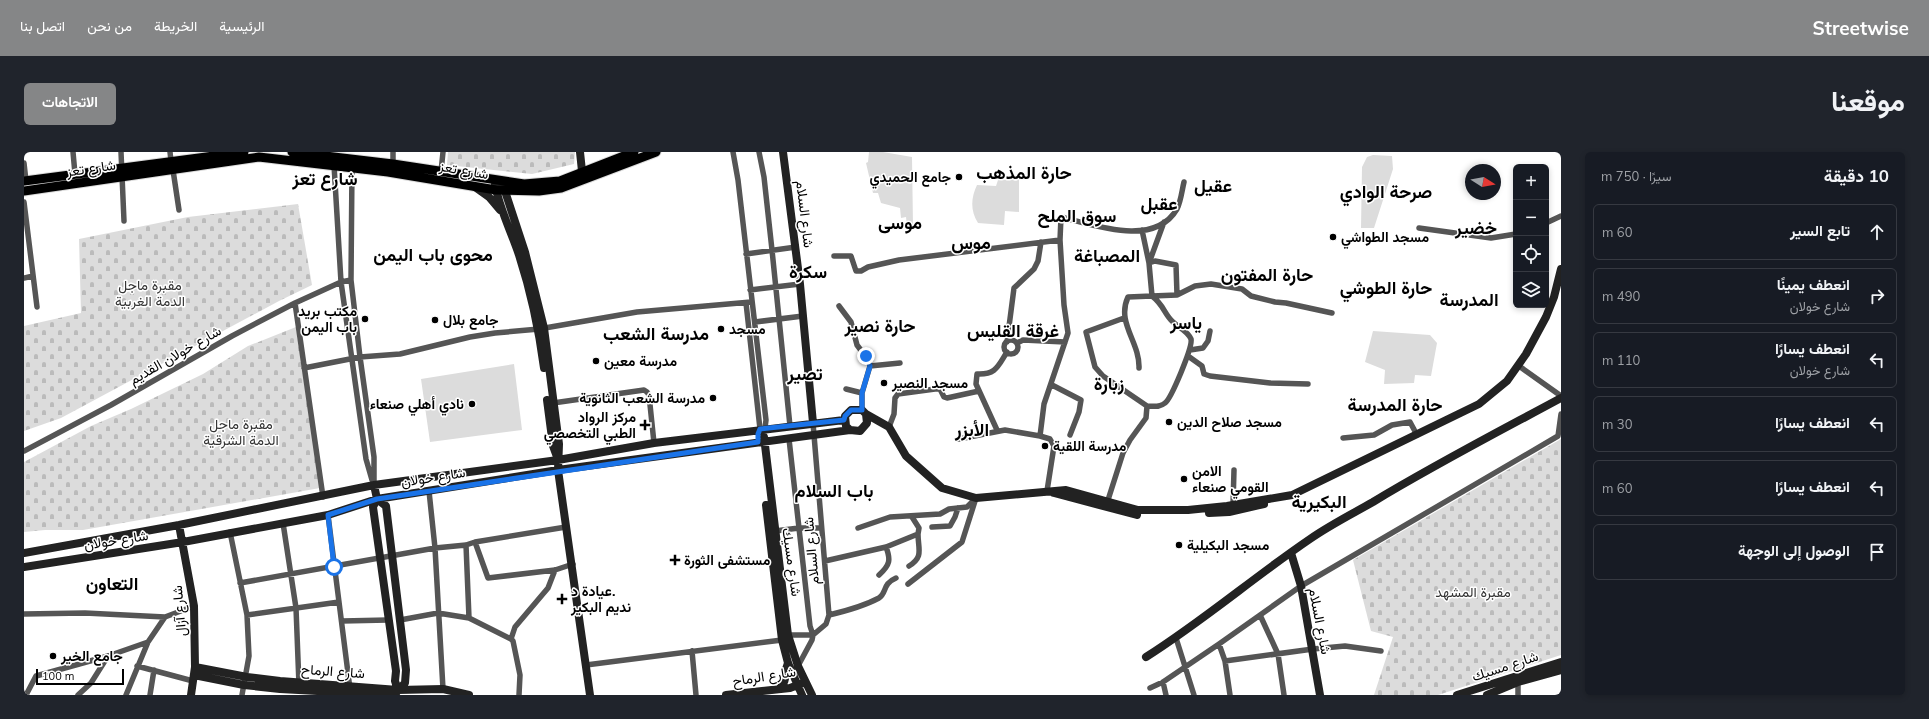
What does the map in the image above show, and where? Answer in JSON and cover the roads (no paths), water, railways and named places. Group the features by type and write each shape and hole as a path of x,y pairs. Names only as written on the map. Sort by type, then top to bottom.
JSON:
{"main road":[{"name":"شارع تعز","path":"25,181 244,152"},
{"name":"شارع تعز","path":"292,152 324,154 524,184 560,181 582,171 634,152"},
{"name":"شارع تعز","path":"24,191 123,178 171,161 259,155 501,191 539,191 561,188 656,152"}],"street":[{"path":"73,152 75,174"},
{"path":"121,152 124,221"},
{"path":"393,152 393,164"},
{"path":"441,172 443,152"},
{"path":"580,152 582,171"},
{"path":"733,152 738,180 750,290 749,302 763,429"},
{"path":"759,152 764,177 790,426"},
{"name":"شارع السلام","path":"783,152 800,284 829,615"},
{"path":"171,161 179,210"},
{"path":"24,163 25,181"},
{"path":"334,165 341,282 366,459 377,499 374,507 396,671 395,693"},
{"path":"352,168 352,280 360,357 374,457 374,485"},
{"path":"498,181 522,253 542,329 559,444 558,470 590,695"},
{"path":"1040,436 1044,404 1052,385 1068,333 1064,305 1060,240 1061,217 1108,229 1131,231 1151,229 1164,222 1177,209 1184,182"},
{"path":"474,186 489,197 502,212 522,253"},
{"path":"501,191 502,212"},
{"path":"24,202 26,246 33,276 37,307"},
{"path":"1549,222 1561,216"},
{"path":"1149,263 1164,222"},
{"path":"1419,228 1491,238 1513,234"},
{"path":"1124,318 1086,332 1095,367 1103,376 1147,406 1157,407 1166,402 1189,353 1191,339 1171,321 1161,303 1152,296 1149,263 1142,230"},
{"path":"834,256 851,256 856,271 861,271 868,267 898,260 1060,240"},
{"path":"1007,352 1005,349 1014,288 1034,269 1038,261 1041,242"},
{"path":"746,254 796,247"},
{"path":"1149,263 1155,261 1176,265 1177,295"},
{"path":"979,391 947,398 944,397 943,391 940,389 898,394 895,398 894,414 886,425 865,427 856,432 850,430 846,426 844,420 845,416 851,410 864,412 886,425 906,456 942,488 976,498 1047,490 1066,490 1108,500 1138,510 1188,510 1278,498 1292,495 1479,404 1507,381 1537,336 1554,297 1561,269"},
{"path":"24,278 33,276"},
{"name":"شارع خولان القديم","path":"24,451 111,405 232,336 341,282 352,280"},
{"path":"750,290 800,284"},
{"path":"1139,368 1135,346 1124,318 1125,304 1128,297 1177,295 1195,286 1211,284 1242,289 1251,296 1275,302 1332,313"},
{"path":"304,368 360,357 400,354 470,337 542,329 637,312 749,302"},
{"path":"749,302 754,322 766,420 763,429"},
{"path":"295,304 323,497"},
{"path":"838,306 851,322 857,346 866,356 870,366 862,393 867,423 865,427"},
{"path":"754,322 802,316"},
{"path":"542,329 553,446 558,460"},
{"path":"1189,353 1203,348 1208,341 1210,331"},
{"path":"1006,342 1013,340 1017,343"},
{"path":"1017,343 1023,340 1065,342"},
{"path":"1007,352 1012,354 1016,352 1018,347 1017,343"},
{"path":"997,430 976,384 976,376 977,374 984,375 993,372 1007,352"},
{"path":"1189,353 1202,366 1204,374 1210,376 1270,384 1308,384"},
{"path":"870,366 900,363"},
{"path":"1146,657 1211,613 1239,590 1310,539 1432,467 1561,397 1518,366"},
{"path":"1052,385 1081,400 1079,412 1070,435"},
{"path":"846,389 862,393"},
{"path":"553,403 644,390 649,396 654,443"},
{"path":"1108,500 1123,453 1130,440 1146,418 1147,406"},
{"path":"1150,688 1163,682 1219,644 1300,586 1558,436 1561,414"},
{"name":"شارع خولان","path":"24,553 179,525 323,497 374,485 558,460 654,443 844,420"},
{"path":"833,421 838,426 834,432"},
{"path":"1343,438 1374,435 1392,425 1410,422 1417,435"},
{"name":"شارع مسيك","path":"763,429 761,441 788,663 803,691"},
{"name":"شارع خولان","path":"24,567 183,542 230,532 328,515 377,499 429,492 558,470 850,430"},
{"path":"959,439 982,435 997,430 1005,430 1050,439 1054,446 1047,490"},
{"path":"719,436 721,447"},
{"path":"789,439 810,626 813,635 812,640 798,666"},
{"name":"شارع مسيك","path":"761,441 775,531 785,638 798,666 803,691"},
{"path":"1233,505 1234,470"},
{"path":"1047,490 1064,496 1138,515 1229,512 1260,506 1278,498"},
{"path":"429,492 444,692"},
{"path":"858,528 890,517 912,517 940,514 949,509 967,507 976,498"},
{"path":"908,584 962,542 976,498"},
{"path":"377,499 386,506 406,670 405,684 395,693"},
{"path":"932,527 950,526 958,508"},
{"path":"328,515 339,602 355,692"},
{"path":"909,566 916,562 920,555 918,534 919,528 912,517"},
{"path":"283,523 296,608 299,685"},
{"name":"شارع آزال","path":"179,525 194,606 194,674 191,695"},
{"path":"240,582 334,567 391,555 434,548 466,545 475,542 566,527"},
{"path":"775,531 799,528 822,528"},
{"path":"230,532 247,615 250,656 242,695"},
{"path":"825,561 886,546 918,534"},
{"path":"475,542 488,578 555,570 572,564"},
{"path":"466,545 469,618"},
{"path":"879,575 888,567 890,561 886,546"},
{"name":"شارع السلام","path":"1291,553 1300,586 1313,649 1320,695"},
{"path":"511,639 515,627 548,588 555,570"},
{"path":"586,665 813,635 826,624 829,615 853,609 879,598 888,581 896,578"},
{"path":"247,615 339,602"},
{"path":"24,614 85,613 165,616 194,606"},
{"path":"400,620 438,613 469,618 511,639 513,641 520,675 519,695"},
{"path":"1260,615 1278,654 1284,695"},
{"path":"126,695 148,642 165,616"},
{"path":"342,621 388,620"},
{"path":"1176,638 1194,695"},
{"path":"26,695 36,676 108,656 148,642"},
{"path":"1219,644 1225,661 1230,695"},
{"path":"1225,661 1345,646 1381,651"},
{"path":"692,651 696,695"},
{"path":"78,695 91,683 108,656"},
{"name":"شارع مسيك","path":"1457,695 1561,662"},
{"path":"780,689 786,680 786,668 788,663"},
{"path":"137,666 154,670 194,674"},
{"path":"150,695 154,670"},
{"name":"شارع مسيك","path":"1488,695 1518,682 1561,670"},
{"name":"شارع الرماح","path":"194,674 245,681 280,681 299,685 355,692 395,693"},
{"name":"شارع الرماح","path":"245,681 279,692 299,685 314,693 444,692 469,695"},
{"path":"1163,682 1166,695"},
{"path":"1518,682 1518,695"},
{"name":"شارع الرماح","path":"726,695 780,689 803,691"}],"place":[{"name":"جامع الحميدي","path":"959,177"},
{"name":"مسجد الطواشي","path":"1333,237"},
{"name":"مكتب بريد باب اليمن","path":"365,319"},
{"name":"جامع بلال","path":"435,320"},
{"name":"مسجد","path":"721,329"},
{"name":"مدرسة معين","path":"596,361"},
{"name":"مسجد النصير","path":"884,383"},
{"name":"مدرسة الشعب الثانوية","path":"713,398"},
{"name":"نادي أهلي صنعاء","path":"472,404"},
{"name":"مسجد صلاح الدين","path":"1169,422"},
{"name":"مركز الرواد الطبي التخصصي","path":"645,425"},
{"name":"مدرسة اللقية","path":"1045,446"},
{"name":"الامن القومي صنعاء","path":"1184,479"},
{"name":"مسجد البكيلية","path":"1179,545"},
{"name":"مستشفى الثورة","path":"675,560"},
{"name":"عيادة د. نديم البكير","path":"562,599"},
{"name":"جامع الخير","path":"53,656"}],"district":[{"name":"حارة المذهب","path":"1024,172"},
{"name":"شارع تعز","path":"325,178"},
{"name":"عقيل","path":"1213,185"},
{"name":"صرحة الوادي","path":"1386,191"},
{"name":"عقبل","path":"1159,203"},
{"name":"سوق الملح","path":"1077,215"},
{"name":"موسى","path":"900,222"},
{"name":"خضير","path":"1476,227"},
{"name":"موس","path":"971,242"},
{"name":"محوى باب اليمن","path":"433,254"},
{"name":"المصباغة","path":"1107,255"},
{"name":"سكرة","path":"808,271"},
{"name":"حارة المفتون","path":"1267,274"},
{"name":"حارة الطوشي","path":"1386,287"},
{"name":"المدرسة","path":"1469,299"},
{"name":"ياسر","path":"1186,322"},
{"name":"حارة نصير","path":"880,325"},
{"name":"غرقة القليس","path":"1013,330"},
{"name":"مدرسة الشعب","path":"656,333"},
{"name":"تصير","path":"805,373"},
{"name":"زبارة","path":"1109,383"},
{"name":"حارة المدرسة","path":"1395,404"},
{"name":"الأبزر","path":"972,429"},
{"name":"باب السلام","path":"834,490"},
{"name":"البكيرية","path":"1319,501"},
{"name":"التعاون","path":"112,583"}],"park label":[{"name":"مقبرة ماجل الدمة الغربية","path":"150,294"},
{"name":"مقبرة ماجل الدمة الشرقية","path":"241,432"},
{"name":"مقبرة المشهد","path":"1473,592"}]}
